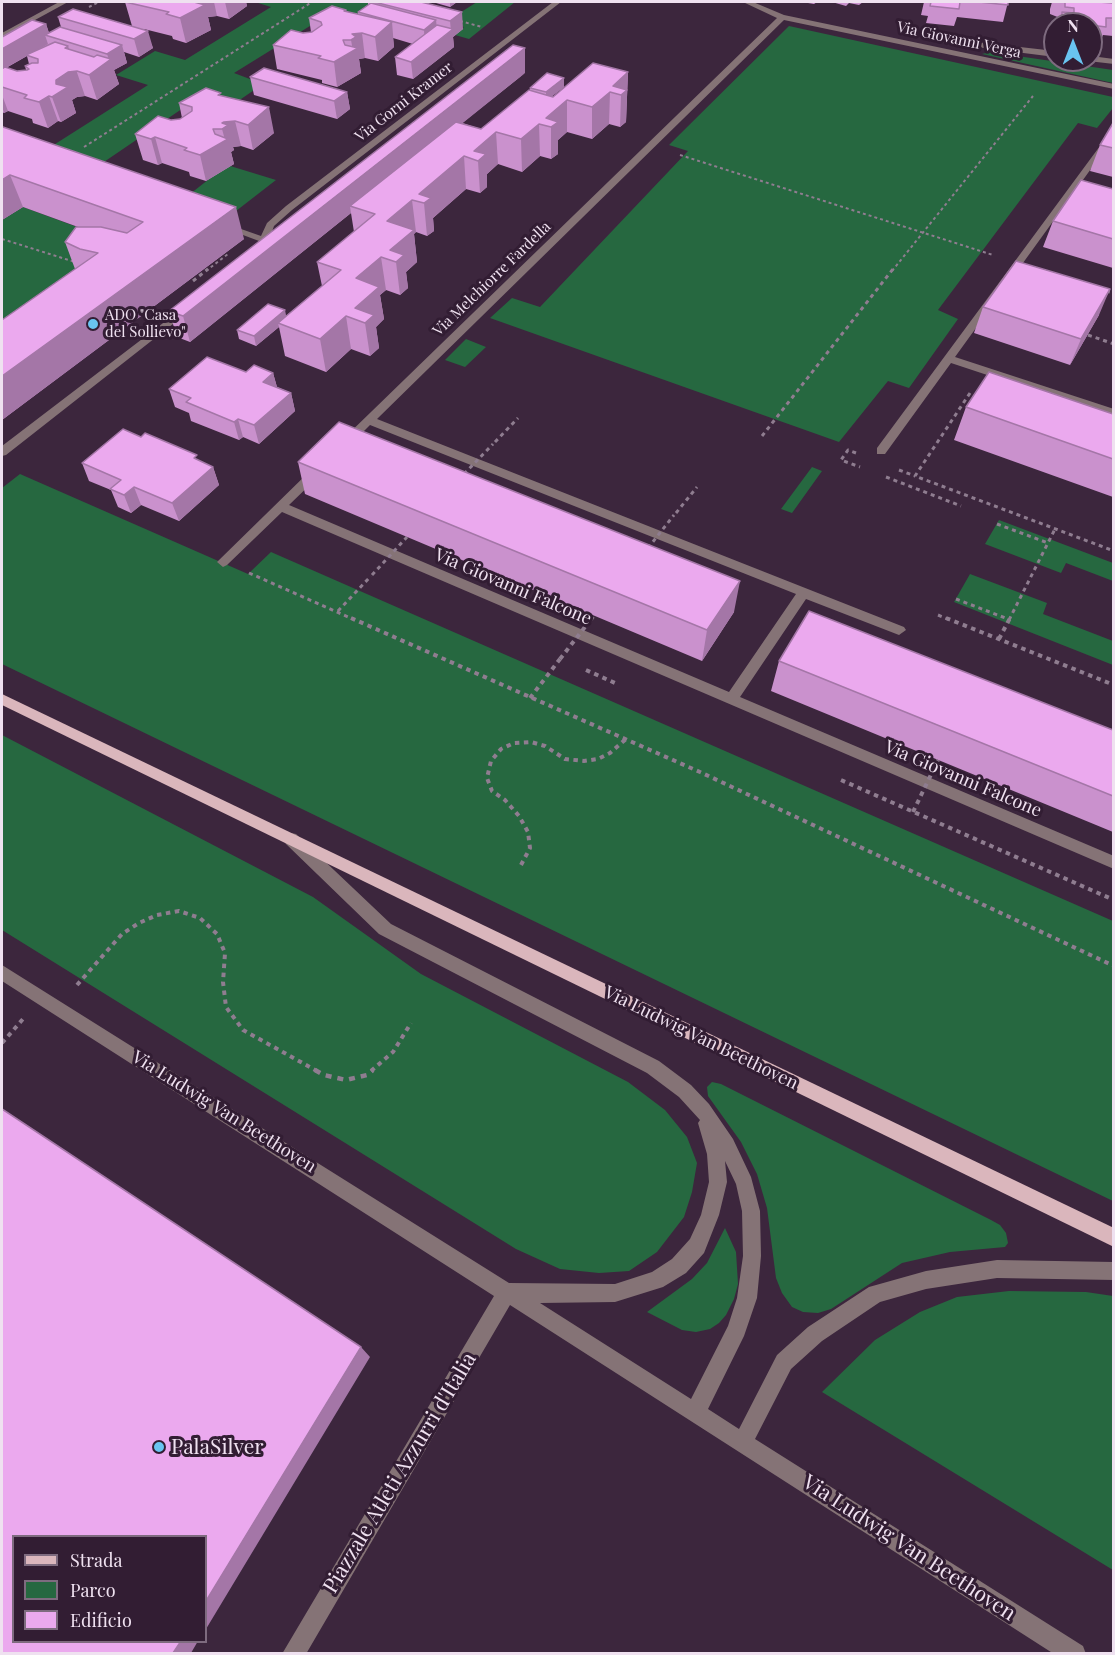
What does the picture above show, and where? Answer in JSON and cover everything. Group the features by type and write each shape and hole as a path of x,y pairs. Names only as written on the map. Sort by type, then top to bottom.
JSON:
{"main road":[{"name":"Via Ludwig Van Beethoven","path":"2,699 1113,1238"}],"street":[{"path":"2,36 64,2"},
{"name":"Via Gorni Kramer","path":"264,240 270,225 289,208 557,2"},
{"name":"Via Giovanni Verga","path":"747,2 782,17 1113,87"},
{"name":"Via Melchiorre Fardella","path":"337,451 782,17"},
{"name":"Via Giovanni Verga","path":"834,27 1043,53"},
{"path":"881,451 1113,130"},
{"path":"209,221 264,240 259,251 244,264"},
{"path":"2,452 197,300"},
{"path":"948,358 1113,413"},
{"path":"369,420 899,630"},
{"path":"224,562 321,467"},
{"name":"Via Giovanni Falcone","path":"280,507 1113,863"},
{"path":"731,700 804,592"},
{"name":"Via Ludwig Van Beethoven","path":"288,837 385,930 653,1067 685,1091 703,1110 728,1145 745,1183 751,1211 752,1257 747,1298 737,1329 696,1411"},
{"name":"Via Ludwig Van Beethoven","path":"2,972 1075,1653"},
{"name":"Via Ludwig Van Beethoven","path":"507,1292 615,1293 656,1280 679,1266 697,1246 710,1215 718,1182 716,1154 703,1110"},
{"path":"743,1442 784,1362 815,1334 876,1294 926,1280 998,1269 1113,1271"},
{"name":"Piazzale Atleti Azzurri d'Italia","path":"293,1653 507,1292"}],"path":[{"path":"84,147 312,2"},
{"path":"455,20 513,35"},
{"path":"762,436 922,232 1035,93 1056,75"},
{"path":"650,145 976,249"},
{"path":"2,239 84,265"},
{"path":"192,282 230,253"},
{"path":"1103,290 1113,293"},
{"path":"1088,335 1113,344"},
{"path":"976,385 915,477 1113,551"},
{"path":"460,478 518,418"},
{"path":"644,552 697,487"},
{"path":"998,524 1048,543"},
{"path":"999,639 1055,529"},
{"path":"338,611 407,537"},
{"path":"224,562 626,739 1113,966"},
{"path":"956,599 1008,619"},
{"path":"938,615 1113,685"},
{"path":"530,698 594,616"},
{"path":"521,865 530,848 528,832 519,816 505,800 492,791 487,778 491,761 501,749 514,743 531,742 545,746 565,759 584,761 598,759 610,753 626,739"},
{"path":"913,812 938,760"},
{"path":"841,780 1113,900"},
{"path":"58,1007 122,934 157,915 179,912 200,918 217,934 225,953 223,982 226,1006 243,1030 324,1075 346,1080 367,1075 393,1052 411,1023"}],"green space":[{"path":"255,2 410,2 458,14 477,2 515,2 469,39 455,35 464,27 382,6 350,29 318,21 234,73 263,84 222,112 192,102 101,164 190,194 227,165 276,180 227,218 52,146 148,85 116,75 155,51 185,60 271,7"},
{"path":"789,26 1113,97 1113,108 1097,128 1078,123 938,310 958,319 909,388 888,381 839,442 490,318 512,298 540,307 688,151 669,145"},
{"path":"990,52 1043,60 1043,68 982,54"},
{"path":"1103,69 1113,70 1113,83 1063,72 1103,72"},
{"path":"23,207 153,255 2,363 2,220"},
{"path":"466,339 486,347 465,367 445,360"},
{"path":"812,467 822,471 792,513 781,509"},
{"path":"20,474 248,574 271,552 1113,921 1113,1201 2,664 2,488"},
{"path":"999,520 1113,563 1113,581 1066,563 1061,573 985,544"},
{"path":"970,574 1047,603 1043,614 1113,641 1113,665 954,602"},
{"path":"2,735 313,897 421,974 628,1082 665,1110 687,1137 697,1163 692,1192 684,1217 657,1252 629,1271 599,1273 560,1269 516,1249 2,930"},
{"path":"712,1082 721,1084 991,1220 1000,1225 1006,1233 1008,1243 1005,1247 950,1252 902,1263 831,1309 818,1313 803,1312 792,1307 782,1293 776,1278 767,1208 757,1174 741,1142 708,1096 707,1087"},
{"path":"725,1228 736,1252 738,1284 734,1299 719,1323 710,1329 696,1332 682,1330 647,1312 692,1279 707,1263"},
{"path":"1009,1291 1086,1292 1113,1296 1113,1570 822,1392 875,1340 920,1312 957,1297"}],"building":[{"path":"125,2 194,2 205,5 180,18 166,14 169,12"},
{"path":"374,2 421,2 462,12 450,21"},
{"path":"931,2 960,2 959,9 930,6"},
{"path":"979,2 1008,2 1008,5"},
{"path":"1065,2 1113,3 1113,18 1106,18 1106,27 1103,27 1103,12 1074,12 1074,8 1065,7"},
{"path":"371,3 436,20 424,30 358,12"},
{"path":"332,6 392,22 375,37 362,33 352,34 356,37 351,40 343,40 345,45 358,48 334,62 318,58 321,56 273,45 291,30 303,33 312,32 322,25 321,22 309,18"},
{"path":"73,9 148,31 134,39 58,17"},
{"path":"32,20 46,24 2,49 2,37"},
{"path":"437,25 453,29 411,62 395,57"},
{"path":"60,27 122,45 107,54 45,35"},
{"path":"55,42 68,46 65,48 94,57 97,55 111,59 89,75 77,71 68,72 56,80 56,84 68,87 39,102 24,98 27,95 2,87 2,69 5,67 17,71 29,69 25,66 38,63 38,59 26,55"},
{"path":"513,45 525,48 183,316 169,311"},
{"path":"593,63 628,72 613,86 627,90 621,95 610,92 592,107 567,100 546,118 558,122 551,127 539,124 521,139 496,132 474,151 486,154 478,161 464,156 419,194 431,198 424,203 412,200 387,221 414,230 390,250 404,255 396,262 381,257 356,278 379,287 355,308 374,315 365,323 346,316 320,339 278,323 341,270 317,262 375,214 350,206 456,122 481,129 529,90 553,97"},
{"path":"264,68 347,92 334,101 250,77"},
{"path":"547,73 564,78 546,92 530,88"},
{"path":"206,88 221,93 218,95 269,107 248,125 235,121 224,122 222,123 228,125 222,129 213,129 215,134 228,139 200,155 155,137 151,139 135,134 158,116 171,120 180,119 192,111 192,107 179,103"},
{"path":"1113,123 1113,148 1100,145"},
{"path":"2,127 236,207 2,376 2,320 98,253 80,249 65,242 76,227 101,227 127,233 143,222 10,175 2,180"},
{"path":"1081,180 1113,189 1113,239 1053,221"},
{"path":"1016,261 1110,289 1081,339 983,307"},
{"path":"268,304 285,310 254,336 237,330"},
{"path":"207,357 246,372 254,365 273,373 263,382 291,393 254,425 238,419 234,422 186,402 191,398 169,389"},
{"path":"989,372 1113,414 1113,459 966,407"},
{"path":"339,422 740,581 707,630 298,462"},
{"path":"123,429 141,437 145,433 197,455 194,458 213,467 172,503 134,487 124,495 110,489 121,480 82,463"},
{"path":"809,611 1113,730 1113,796 779,661"},
{"name":"PalaSilver","path":"2,1109 361,1347 207,1599 207,1535 12,1535 12,1643 180,1643 173,1653 2,1653"}],"place":[{"name":"ADO \"Casa del Sollievo\"","path":"93,324"},
{"name":"PalaSilver","path":"159,1447"}]}
